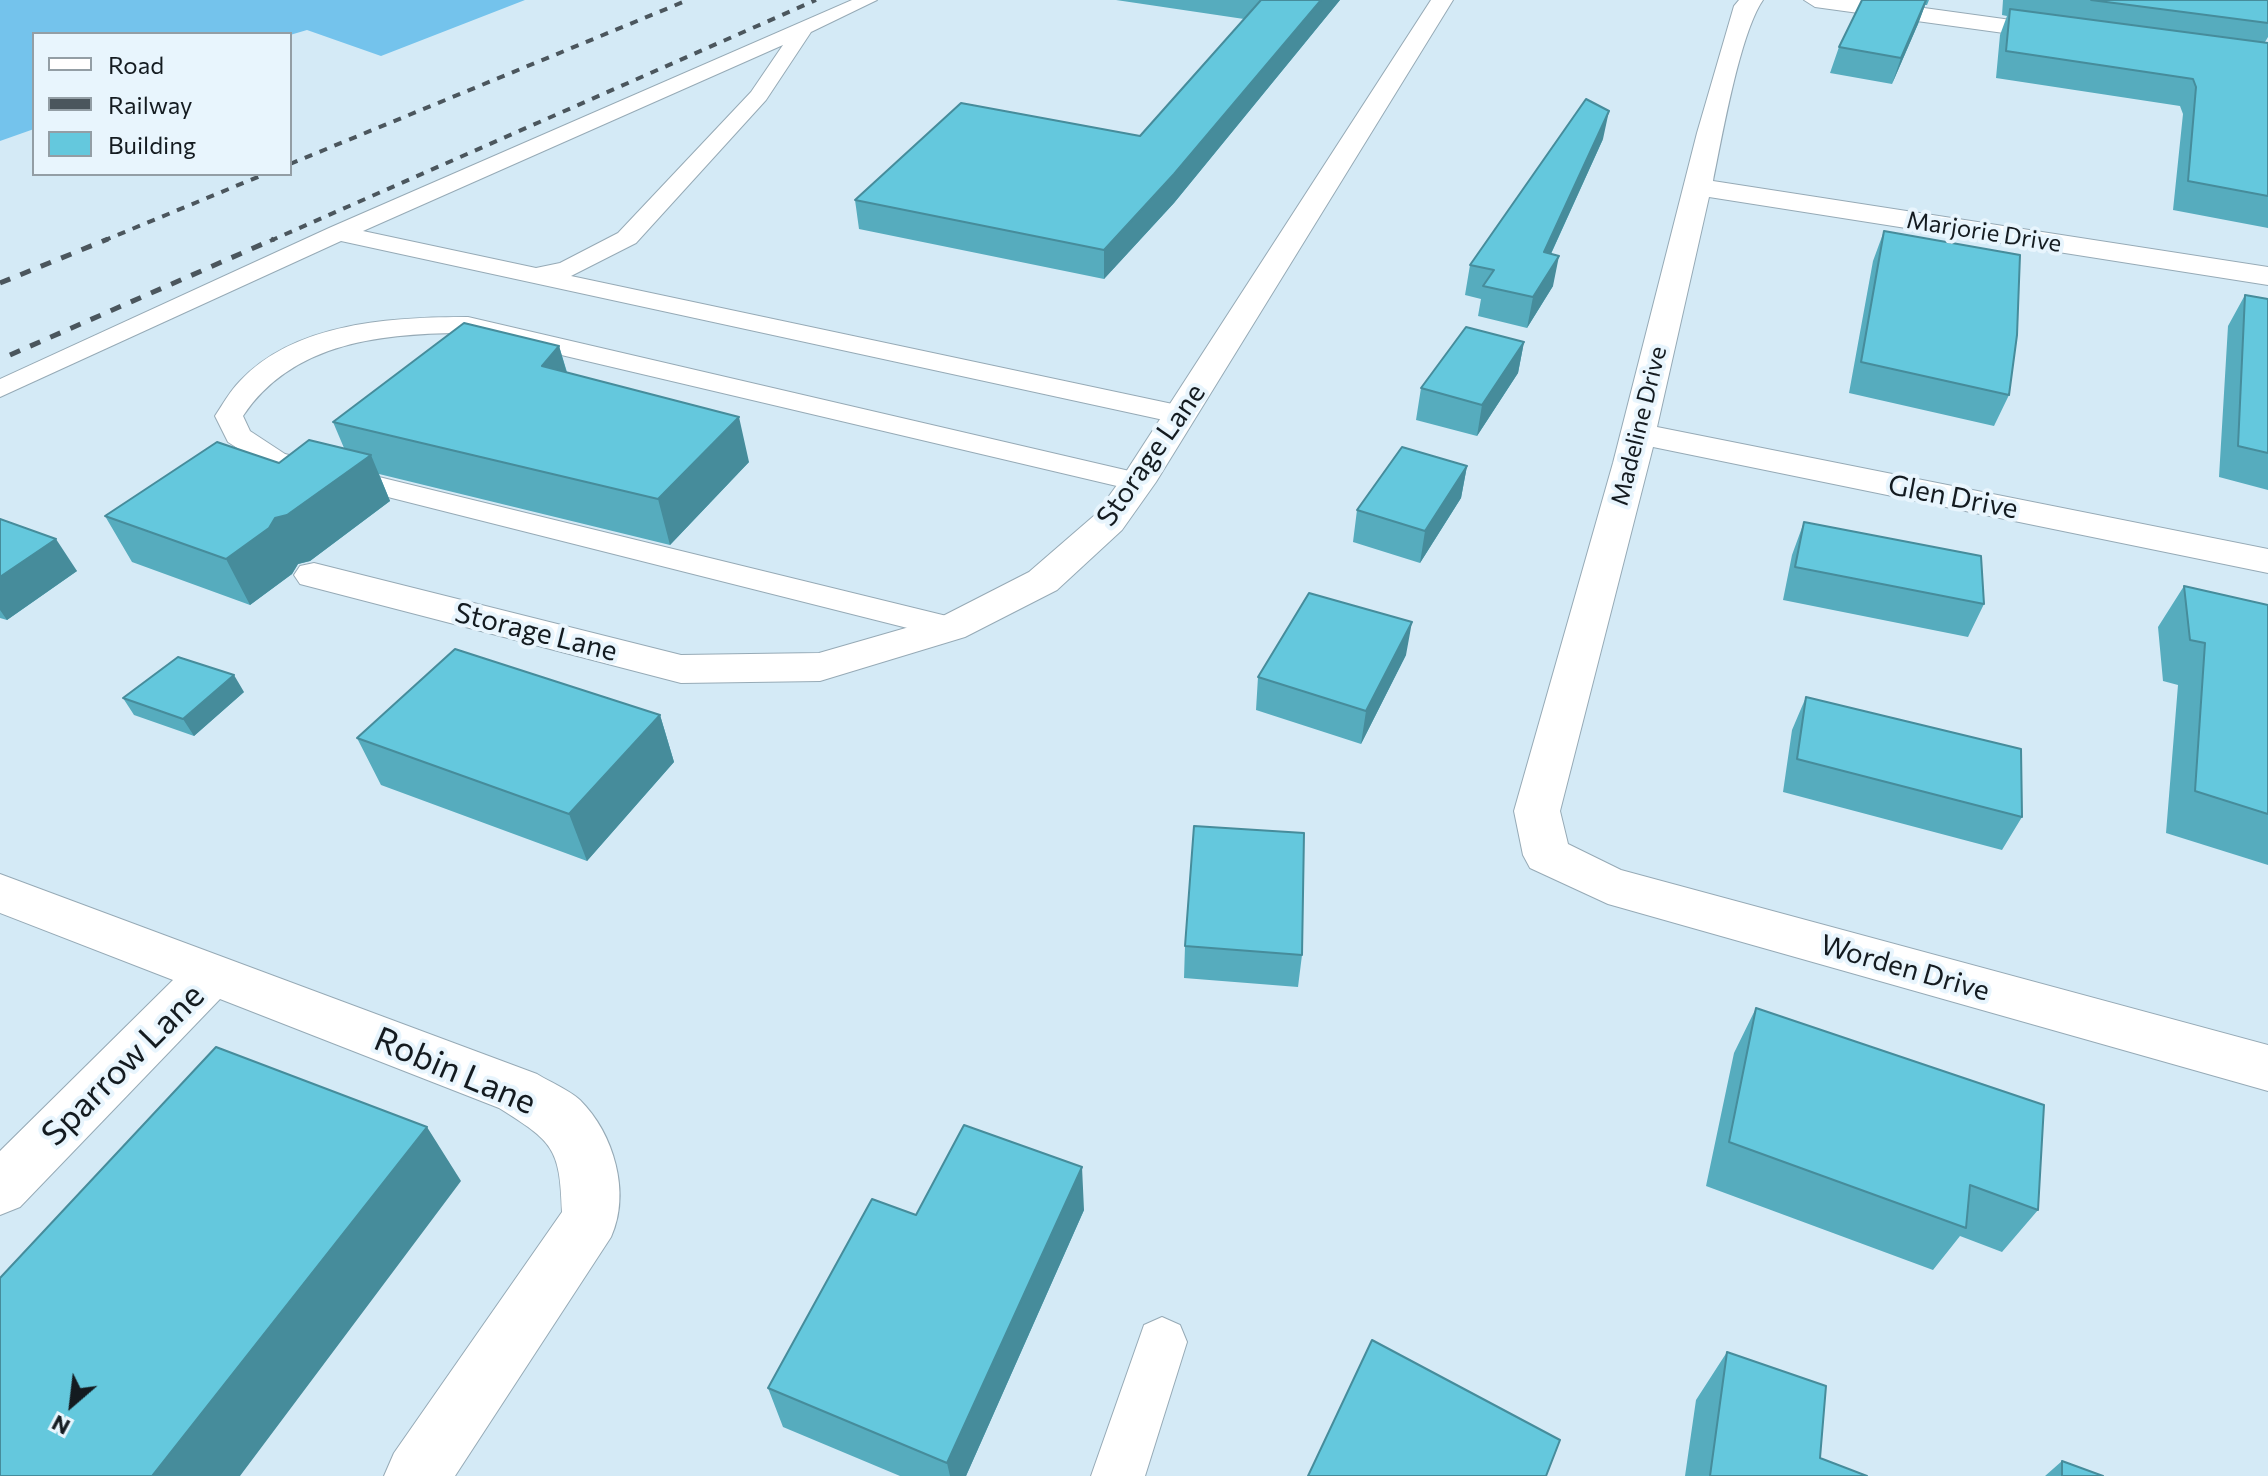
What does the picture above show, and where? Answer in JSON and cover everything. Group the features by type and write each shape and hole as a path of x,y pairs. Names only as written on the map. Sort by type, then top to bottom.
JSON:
{"street":[{"name":"Storage Lane","path":"314,575 681,669 820,667 951,628 1043,581 1109,522 1182,415 1442,0"},
{"name":"Madeline Drive","path":"1547,855 1537,811 1639,434 1699,187 1720,86 1746,6 1752,0"},
{"path":"1815,0 2089,37"},
{"name":"Marjorie Drive","path":"1699,187 2268,276"},
{"name":"Glen Drive","path":"1639,434 2268,561"},
{"name":"Worden Drive","path":"1547,855 1608,885 2268,1068"},
{"name":"Robin Lane","path":"0,893 518,1091 560,1117 588,1158 591,1218 417,1476"},
{"name":"Sparrow Lane","path":"0,1189 212,974"}],"lane":[{"path":"0,389 338,233 868,0"},
{"path":"538,276 568,269 627,238 759,96 803,29"},
{"path":"432,235 436,204 462,179"},
{"path":"338,233 432,235 538,276 1182,415"},
{"path":"951,628 275,460 238,436 229,416 251,386 288,359 342,337 414,324 468,325 1138,482"},
{"path":"1118,1476 1162,1342"}],"shaded area":[{"path":"0,0 525,0 381,56 307,30 292,34 292,32 32,32 32,130 0,141"}],"building":[{"path":"1261,0 1321,0 1174,174 1104,250 855,200 961,103 1140,136"},
{"path":"1862,0 1926,0 1901,58 1839,47"},
{"path":"2091,0 2268,0 2268,23"},
{"path":"2010,9 2268,43 2268,196 2188,181 2196,87 2193,79 2006,51"},
{"path":"1586,99 1609,111 1544,252 1559,256 1533,297 1483,286 1494,270 1470,265"},
{"path":"1884,231 2020,255 2017,335 2009,395 1861,362"},
{"path":"2245,295 2268,299 2268,453 2238,446"},
{"path":"464,323 559,346 542,366 739,417 658,499 333,422"},
{"path":"1466,327 1524,342 1482,405 1421,388"},
{"path":"309,440 371,455 287,515 275,518 269,528 226,559 105,516 217,442 279,463"},
{"path":"1402,447 1467,466 1425,531 1357,510"},
{"path":"0,519 56,539 0,577"},
{"path":"1804,522 1981,556 1984,604 1795,567"},
{"path":"2184,586 2268,605 2268,814 2195,791 2205,643 2190,640"},
{"path":"1309,593 1412,622 1366,711 1258,677"},
{"path":"455,649 660,715 569,814 357,738"},
{"path":"178,657 234,675 183,719 123,698"},
{"path":"1806,697 2021,749 2022,817 1797,759"},
{"path":"1194,826 1304,833 1302,955 1185,946"},
{"path":"1756,1008 2044,1105 2038,1210 1970,1185 1966,1228 1729,1142"},
{"path":"216,1047 427,1127 152,1476 0,1476 0,1278"},
{"path":"964,1125 1082,1167 947,1463 768,1388 872,1199 916,1215"},
{"path":"1372,1340 1560,1440 1546,1476 1308,1476"},
{"path":"1727,1352 1826,1386 1820,1458 1867,1476 1710,1476"},
{"path":"2062,1461 2103,1476 2062,1476"}],"railway":[{"path":"292,163 688,0"},
{"path":"270,241 816,0"},
{"path":"103,241 260,176"},
{"path":"0,283 108,239"},
{"path":"10,355 274,239"}]}
